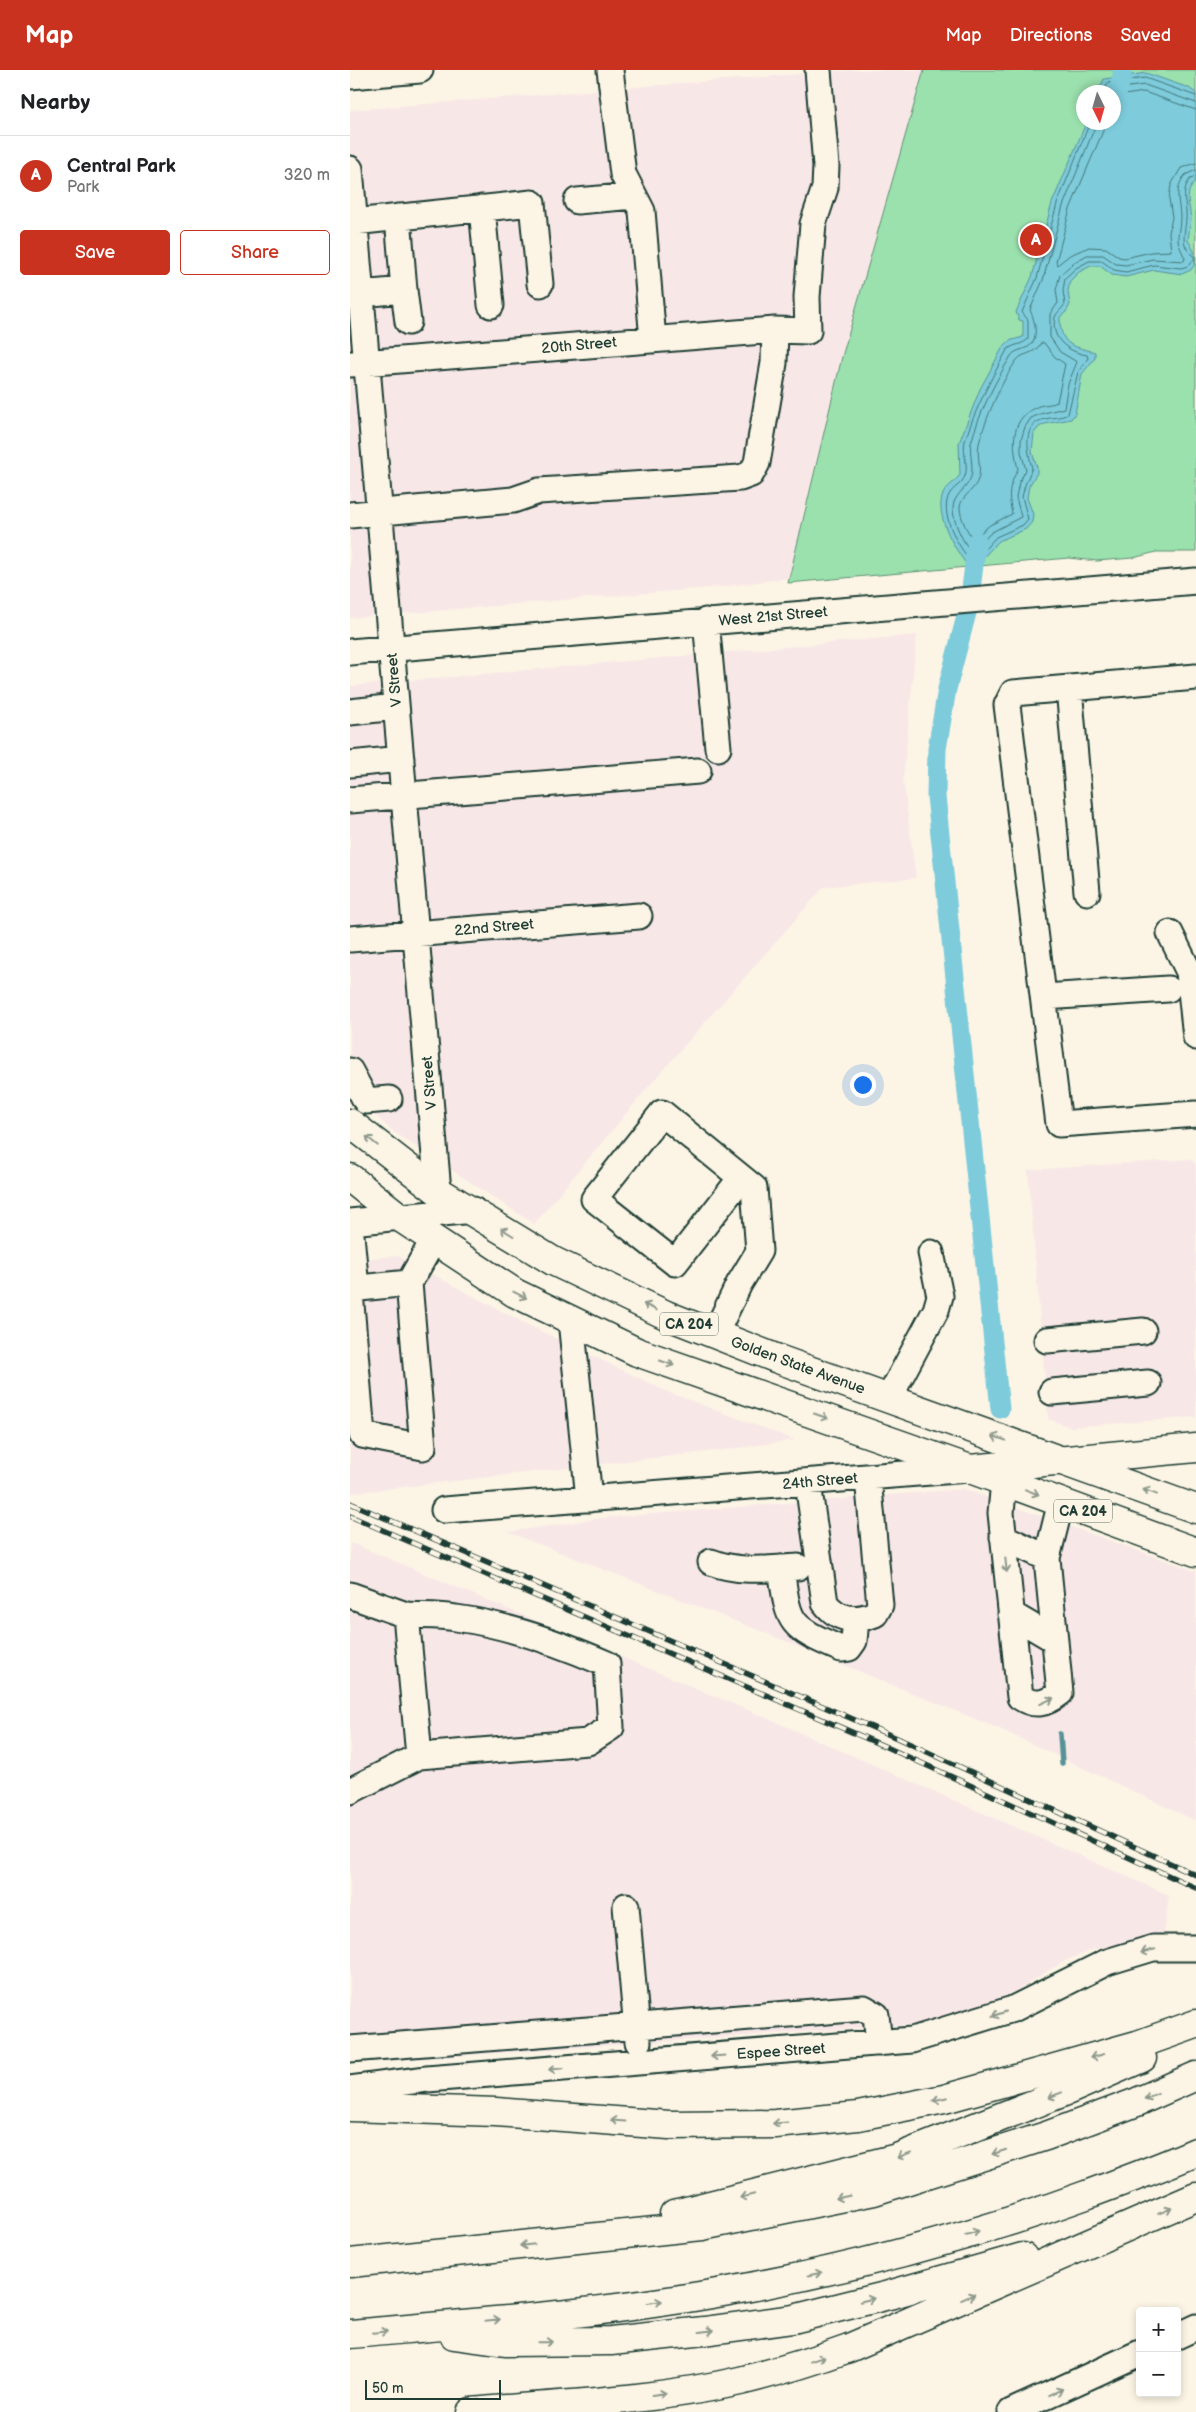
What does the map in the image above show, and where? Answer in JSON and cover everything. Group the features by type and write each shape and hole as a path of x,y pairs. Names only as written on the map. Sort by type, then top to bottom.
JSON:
{"main road":[{"name":"Golden State Avenue","path":"350,1123 438,1190 553,1261 666,1315 1196,1509"},
{"name":"CA 204","path":"350,1178 398,1216 515,1293 637,1352 970,1469 1196,1552"},
{"name":"24th Street","path":"970,1469 1196,1448"},
{"path":"350,2106 496,2112 669,2125 794,2122 858,2116 944,2098 1137,2045 1195,2027"},
{"path":"570,2240 897,2158 1069,2090 1195,2027"},
{"path":"350,2263 702,2226 874,2190 1046,2136 1137,2102 1196,2076"},
{"path":"350,2334 618,2308 722,2292 819,2273 932,2245 1047,2209 1173,2163 1196,2152"},
{"path":"471,2412 682,2392 739,2381 795,2367 849,2348 1196,2197"},
{"path":"410,2329 506,2342 610,2340 704,2332 793,2319 889,2295 1125,2228"}],"street":[{"path":"350,76 420,70"},
{"path":"610,70 623,174 642,211 653,340"},
{"name":"20th Street","path":"358,363 775,330 808,331 807,297 813,224 825,188 826,166 818,70"},
{"name":"V Street","path":"350,169 361,294 358,363 380,512 438,1190"},
{"path":"577,201 634,196"},
{"path":"353,218 398,217 532,204 540,284"},
{"path":"482,208 491,305"},
{"path":"398,217 408,322"},
{"path":"361,294 404,290"},
{"path":"350,514 513,500 539,491 740,478 751,474 756,464 774,363 775,330"},
{"name":"West 21st Street","path":"350,652 1196,581"},
{"path":"706,621 718,748"},
{"path":"1196,681 1013,693 1007,705 1059,1124 1196,1114"},
{"path":"1069,688 1087,892"},
{"path":"350,712 396,708"},
{"path":"350,764 401,759"},
{"path":"350,800 698,772"},
{"name":"22nd Street","path":"350,939 639,916"},
{"path":"1170,933 1189,972 1196,1037"},
{"path":"1044,997 1168,989"},
{"path":"350,1071 366,1101 389,1099"},
{"path":"715,1334 739,1284 759,1251 754,1188 662,1113 594,1199 675,1263 741,1178"},
{"path":"433,1240 409,1283 424,1447 362,1435 352,1290 350,1223 398,1216 473,1210"},
{"path":"889,1398 936,1310 940,1296 931,1253"},
{"path":"352,1290 409,1283"},
{"path":"571,1320 589,1499"},
{"path":"1047,1340 1143,1331"},
{"path":"1052,1392 1148,1383"},
{"name":"24th Street","path":"444,1510 970,1469"},
{"path":"808,1482 824,1603 832,1613 856,1619 875,1614 880,1605 868,1478"},
{"path":"1004,1482 1001,1514 1020,1697 1029,1703 1038,1704 1050,1701 1060,1693 1047,1558 1061,1502"},
{"path":"1003,1537 1047,1558"},
{"path":"711,1562 734,1569 756,1570 818,1566"},
{"path":"781,1568 789,1618 797,1627 841,1649 849,1648 854,1641 856,1619"},
{"path":"350,1595 406,1615 481,1622 563,1645 607,1664 611,1727 588,1742 419,1756 350,1791"},
{"path":"1012,1614 1055,1640"},
{"path":"406,1615 419,1756"},
{"path":"626,1906 640,2062"},
{"name":"Espee Street","path":"350,2089 426,2079 912,2040 1013,2009 1107,1962 1153,1948 1196,1948"},
{"path":"350,2049 864,2008 876,2015 879,2043"},
{"path":"1181,2334 1196,2327"},
{"path":"1011,2412 1136,2355"}],"shaded area":[{"path":"849,70 924,70 842,357 789,578 721,587 350,618 350,110"},
{"path":"917,635 903,779 916,878 824,887 650,1085 534,1224 395,1133 350,1093 350,686"},
{"path":"1191,1159 1196,1165 1196,1417 1071,1427 1048,1419 1028,1170"},
{"path":"398,1256 524,1323 670,1393 795,1440 350,1493 350,1260"},
{"path":"964,1489 1196,1571 1196,1821 1002,1730 768,1634 508,1532 602,1518"},
{"path":"350,1544 354,1544 778,1723 1169,1895 1163,1941 1124,1943 1091,1950 1063,1962 1015,1991 987,2005 953,2017 922,2024 350,2063"}],"green space":[{"path":"924,70 1196,70 1196,552 1156,552 1133,558 1097,561 1069,558 788,583 842,357"}],"water":[{"path":"1146,73 1189,88 1196,93 1196,179 1189,191 1188,199 1191,219 1188,240 1194,251 1195,264 1191,270 1182,274 1154,270 1126,277 1112,275 1100,266 1091,266 1079,272 1070,281 1068,291 1070,305 1060,317 1062,333 1068,343 1073,346 1095,352 1095,358 1082,374 1075,414 1071,419 1045,424 1034,433 1032,452 1037,473 1029,486 1027,498 1033,514 1032,522 1026,529 999,541 976,565 968,566 946,529 941,507 942,497 946,489 960,475 959,443 980,389 1003,347 1009,341 1023,337 1023,321 1019,320 1016,312 1032,277 1052,203 1083,130 1121,130 1121,85 1101,85 1104,79"}],"waterway":[{"path":"1120,85 1122,70"},
{"path":"977,541 969,605 947,689 937,749 936,796 1000,1409"},
{"path":"1060,1734 1062,1763"}],"railway":[{"path":"350,1503 897,1738 1196,1875"},
{"path":"350,1516 884,1746 1196,1888"}],"place":[{"name":"Central Park","path":"1036,240"}]}
